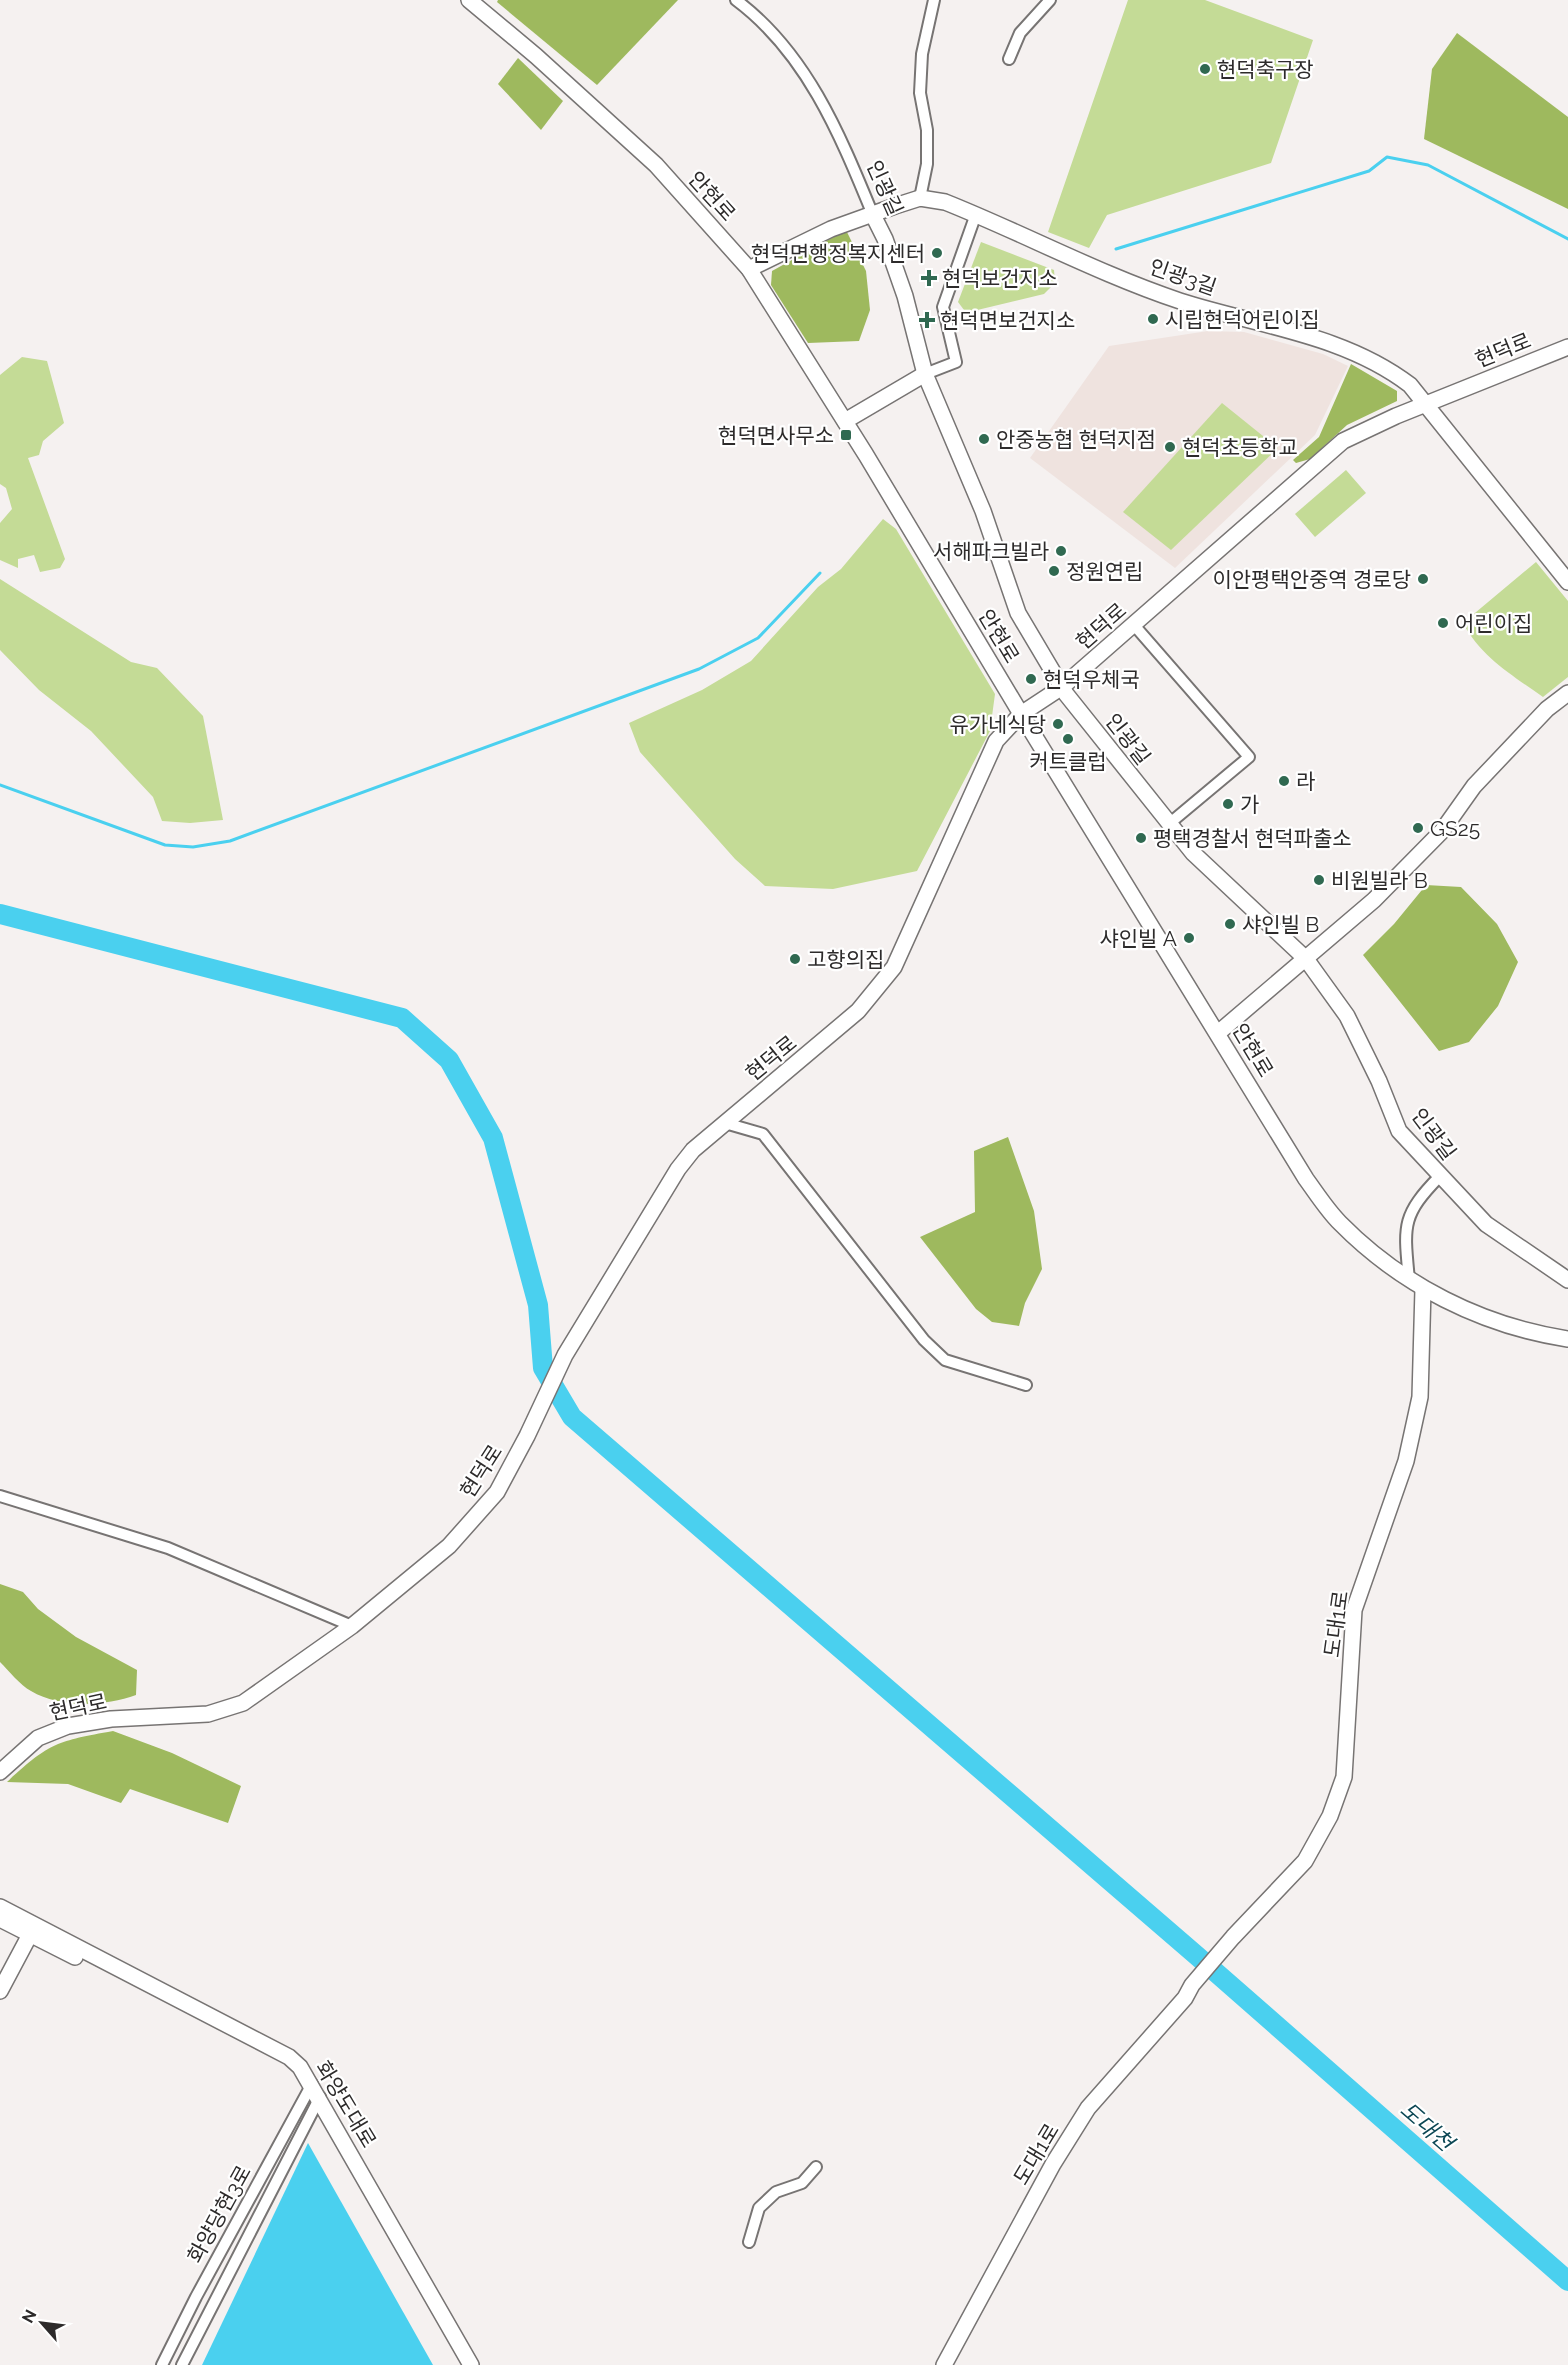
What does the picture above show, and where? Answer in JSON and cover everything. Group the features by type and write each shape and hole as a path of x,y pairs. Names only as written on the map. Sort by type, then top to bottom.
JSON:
{"street":[{"name":"안현로","path":"469,0 536,56 656,165 749,269 845,421 1021,714 1306,1179 1338,1221 1377,1258 1423,1289 1516,1329 1568,1339"},
{"name":"인광길","path":"736,0 757,16 797,63 834,122 885,239 905,296 925,374 983,511 1018,613 1062,687 1193,853 1306,959 1347,1016 1379,1081 1399,1131 1439,1177 1486,1224 1568,1280"},
{"path":"749,269 831,229 920,198 927,164 927,130 920,93 922,54 934,0"},
{"path":"1009,59 1020,33 1050,0"},
{"name":"인광3길","path":"920,198 945,202 976,214 1179,300 1334,343 1394,373 1410,386 1425,404 1568,582"},
{"path":"845,421 925,374 956,362 943,307 976,214"},
{"name":"현덕로","path":"0,1772 38,1738 68,1726 111,1719 208,1714 243,1703 352,1626 450,1546 497,1492 531,1428 565,1355 663,1190 693,1150 858,1011 894,967 936,878 985,762 996,741 1021,714 1062,687 1343,441 1366,428 1568,347"},
{"path":"1134,625 1249,757 1170,823"},
{"path":"1218,1033 1374,900 1434,838 1474,786 1547,709 1568,693"},
{"path":"725,1123 764,1134 924,1341 945,1360 1026,1385"},
{"path":"1408,1280 1406,1229 1409,1211 1439,1177"},
{"name":"도대1로","path":"944,2365 1053,2164 1088,2108 1185,1998 1192,1985 1233,1937 1305,1861 1330,1816 1344,1777 1354,1611 1406,1461 1417,1408 1423,1289"},
{"path":"0,1496 168,1548 352,1626"},
{"name":"화양도대로","path":"0,1907 28,1927 289,2057 300,2067 471,2365"},
{"name":"화양도대로","path":"0,1919 28,1927"},
{"path":"0,1969 28,1927"},
{"path":"0,1991 28,1927"},
{"name":"화양도대로","path":"315,2093 464,2365"},
{"name":"화양당현3로","path":"162,2365 196,2297 315,2093"},
{"name":"화양당현3로","path":"182,2365 315,2093"},
{"path":"749,2242 759,2208 776,2192 802,2183 816,2167"}],"shaded area":[{"name":"현덕초등학교","path":"1208,331 1244,332 1323,354 1348,366 1315,435 1175,568 1030,458 1109,346"}],"green space":[{"path":"498,0 678,0 597,85 497,2"},
{"path":"1128,0 1205,0 1313,40 1271,163 1107,215 1089,248 1048,232"},
{"path":"1457,33 1568,117 1568,209 1424,139 1432,69"},
{"path":"518,58 563,101 541,130 498,84"},
{"path":"846,230 866,271 870,310 859,341 808,343 771,285 772,271"},
{"path":"981,242 1054,270 1055,283 1044,294 969,312 964,310 958,302"},
{"path":"22,357 47,361 64,423 43,441 39,455 28,458 65,559 60,568 40,572 34,555 18,559 18,568 0,560 0,523 12,509 6,488 0,484 0,375"},
{"path":"1351,364 1397,391 1397,401 1347,425 1310,459 1296,463 1293,460 1319,437"},
{"path":"1222,403 1278,448 1171,550 1123,512"},
{"path":"1346,470 1366,493 1315,537 1295,514"},
{"path":"883,519 896,529 995,694 990,731 917,871 833,889 765,886 735,859 640,752 629,723 702,690 751,661 818,587 841,569"},
{"path":"1536,562 1568,601 1568,677 1543,697 1488,656 1463,623"},
{"path":"0,579 131,662 157,668 203,716 223,820 190,823 162,821 153,797 91,731 39,690 0,650"},
{"path":"1426,885 1461,887 1497,924 1518,962 1498,1006 1469,1042 1439,1051 1363,955 1394,924"},
{"path":"1008,1137 1034,1211 1042,1269 1025,1303 1019,1326 992,1322 976,1309 920,1237 975,1212 974,1151"},
{"path":"0,1584 23,1592 38,1609 76,1637 137,1670 136,1695 111,1702 69,1703 43,1697 23,1685 0,1662"},
{"path":"113,1731 172,1753 241,1786 228,1823 130,1789 121,1803 68,1784 7,1782 44,1751 66,1741"}],"water":[{"path":"308,2143 433,2365 202,2365"}],"waterway":[{"path":"1116,249 1369,171 1387,157 1428,165 1568,239"},
{"path":"0,785 165,845 193,847 230,841 699,669 758,638 820,573"},
{"name":"도대천","path":"0,914 402,1018 449,1060 493,1138 538,1305 543,1368 572,1417 1196,1955 1568,2281"}],"place":[{"name":"현덕축구장","path":"1205,69"},
{"name":"현덕면행정복지센터","path":"937,253"},
{"name":"현덕보건지소","path":"929,278"},
{"name":"시립현덕어린이집","path":"1153,319"},
{"name":"현덕면보건지소","path":"927,320"},
{"name":"현덕면사무소","path":"846,435"},
{"name":"안중농협 현덕지점","path":"984,439"},
{"name":"현덕초등학교","path":"1170,447"},
{"name":"서해파크빌라","path":"1061,551"},
{"name":"정원연립","path":"1054,571"},
{"name":"이안평택안중역 경로당","path":"1423,579"},
{"name":"어린이집","path":"1443,623"},
{"name":"현덕우체국","path":"1031,679"},
{"name":"유가네식당","path":"1058,724"},
{"name":"커트클럽","path":"1068,739"},
{"name":"라","path":"1284,781"},
{"name":"가","path":"1228,804"},
{"name":"GS25","path":"1418,828"},
{"name":"평택경찰서 현덕파출소","path":"1141,838"},
{"name":"비원빌라 B","path":"1319,880"},
{"name":"샤인빌 B","path":"1230,924"},
{"name":"샤인빌 A","path":"1189,938"},
{"name":"고향의집","path":"795,959"}]}
